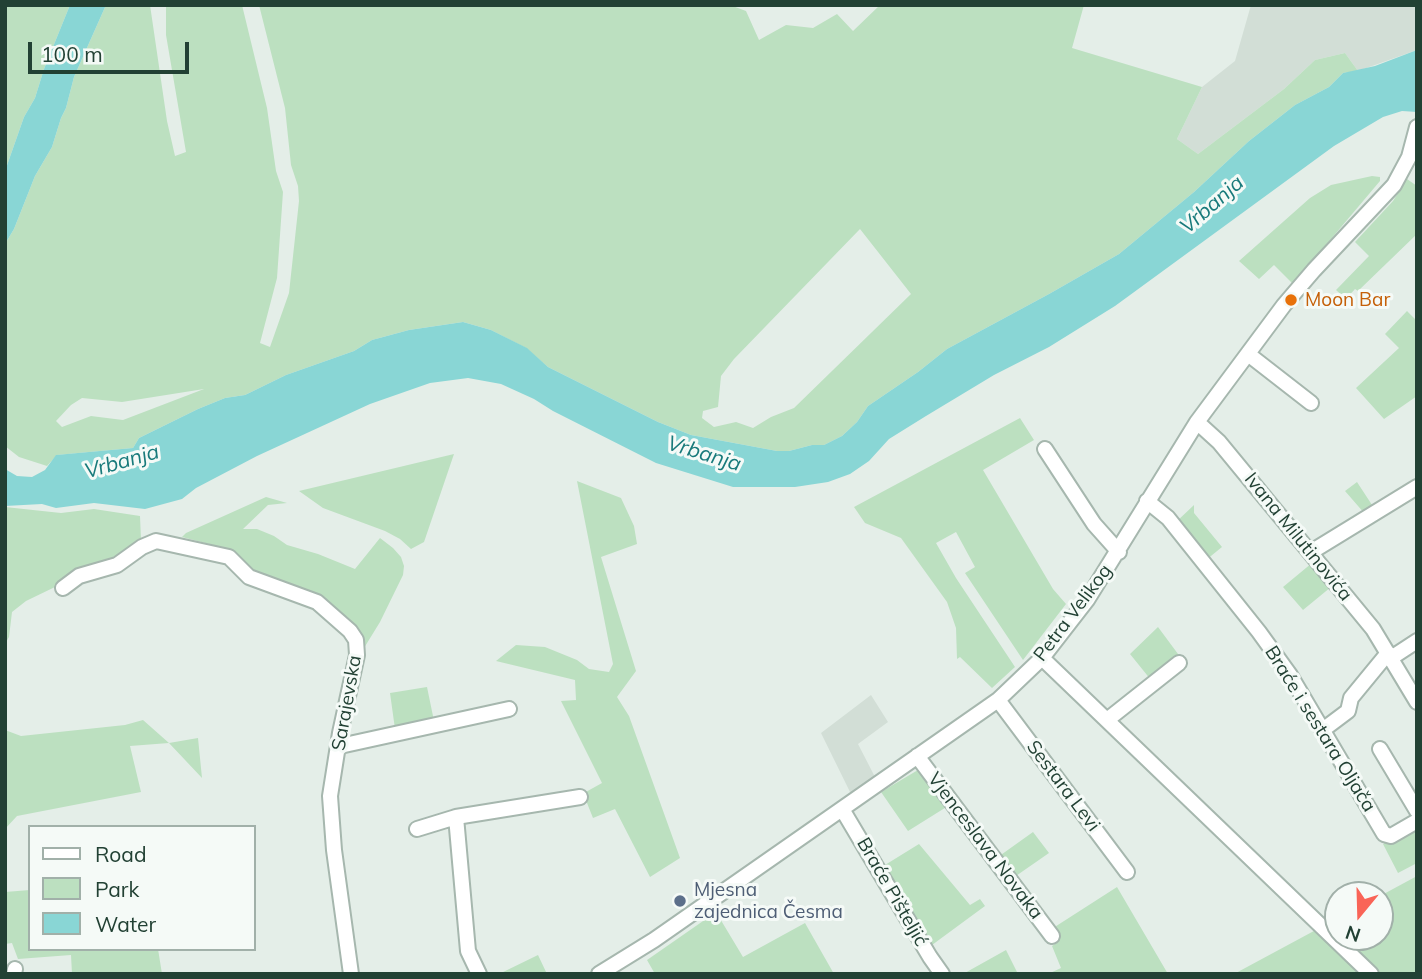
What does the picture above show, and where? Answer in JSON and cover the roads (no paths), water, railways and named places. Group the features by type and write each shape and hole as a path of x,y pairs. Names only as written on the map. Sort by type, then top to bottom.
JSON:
{"street":[{"name":"Petra Velikog","path":"599,974 654,940 998,700 1042,658 1087,600 1198,422 1284,304 1394,185 1409,157 1417,127"},
{"path":"1248,354 1311,403"},
{"name":"Ivana Milutinovića","path":"1198,422 1219,442 1373,629 1417,702"},
{"path":"1045,449 1094,524 1119,552"},
{"path":"1311,552 1417,487"},
{"name":"Braće i sestara Oljača","path":"1147,502 1168,519 1290,675 1384,834 1391,836 1417,821"},
{"name":"Sarajevska","path":"63,588 79,576 117,565 142,547 156,541 229,557 249,577 317,602 350,631 356,640 357,648 332,785 331,806 334,850 351,974"},
{"path":"1324,729 1348,711 1351,698 1390,655 1417,641"},
{"path":"1042,658 1370,974"},
{"path":"1107,720 1179,663"},
{"name":"Sestara Levi","path":"998,700 1127,872"},
{"path":"340,746 509,709"},
{"name":"Braće i sestara Oljača","path":"1380,749 1417,811"},
{"name":"Vjenceslava Novaka","path":"917,756 1052,936"},
{"path":"417,829 456,817 580,797"},
{"name":"Braće Pišteljić","path":"842,810 942,974"},
{"path":"456,817 468,951 478,974"}],"water":[{"path":"70,5 106,5 74,77 52,147 35,176 14,229 5,244 5,171"},
{"name":"Vrbanja","path":"1417,50 1417,112 1402,111 1383,117 1334,146 1115,306 1049,347 994,375 926,416 889,439 869,461 850,474 828,482 795,487 733,487 656,463 501,384 468,378 430,383 370,404 257,456 196,488 182,499 145,509 94,503 56,508 42,504 5,506 5,469 17,476 32,477 45,470 56,455 133,448 139,438 198,409 225,398 245,395 286,375 354,351 372,340 409,330 463,322 491,330 527,348 548,367 658,422 691,435 777,451 824,445 842,436 857,422 868,406 947,349 1119,254 1194,192 1249,141 1295,105 1329,87 1343,73 1375,66"}],"place":[{"name":"Moon Bar","path":"1291,300"},
{"name":"Mjesna zajednica Česma","path":"680,901"}]}
